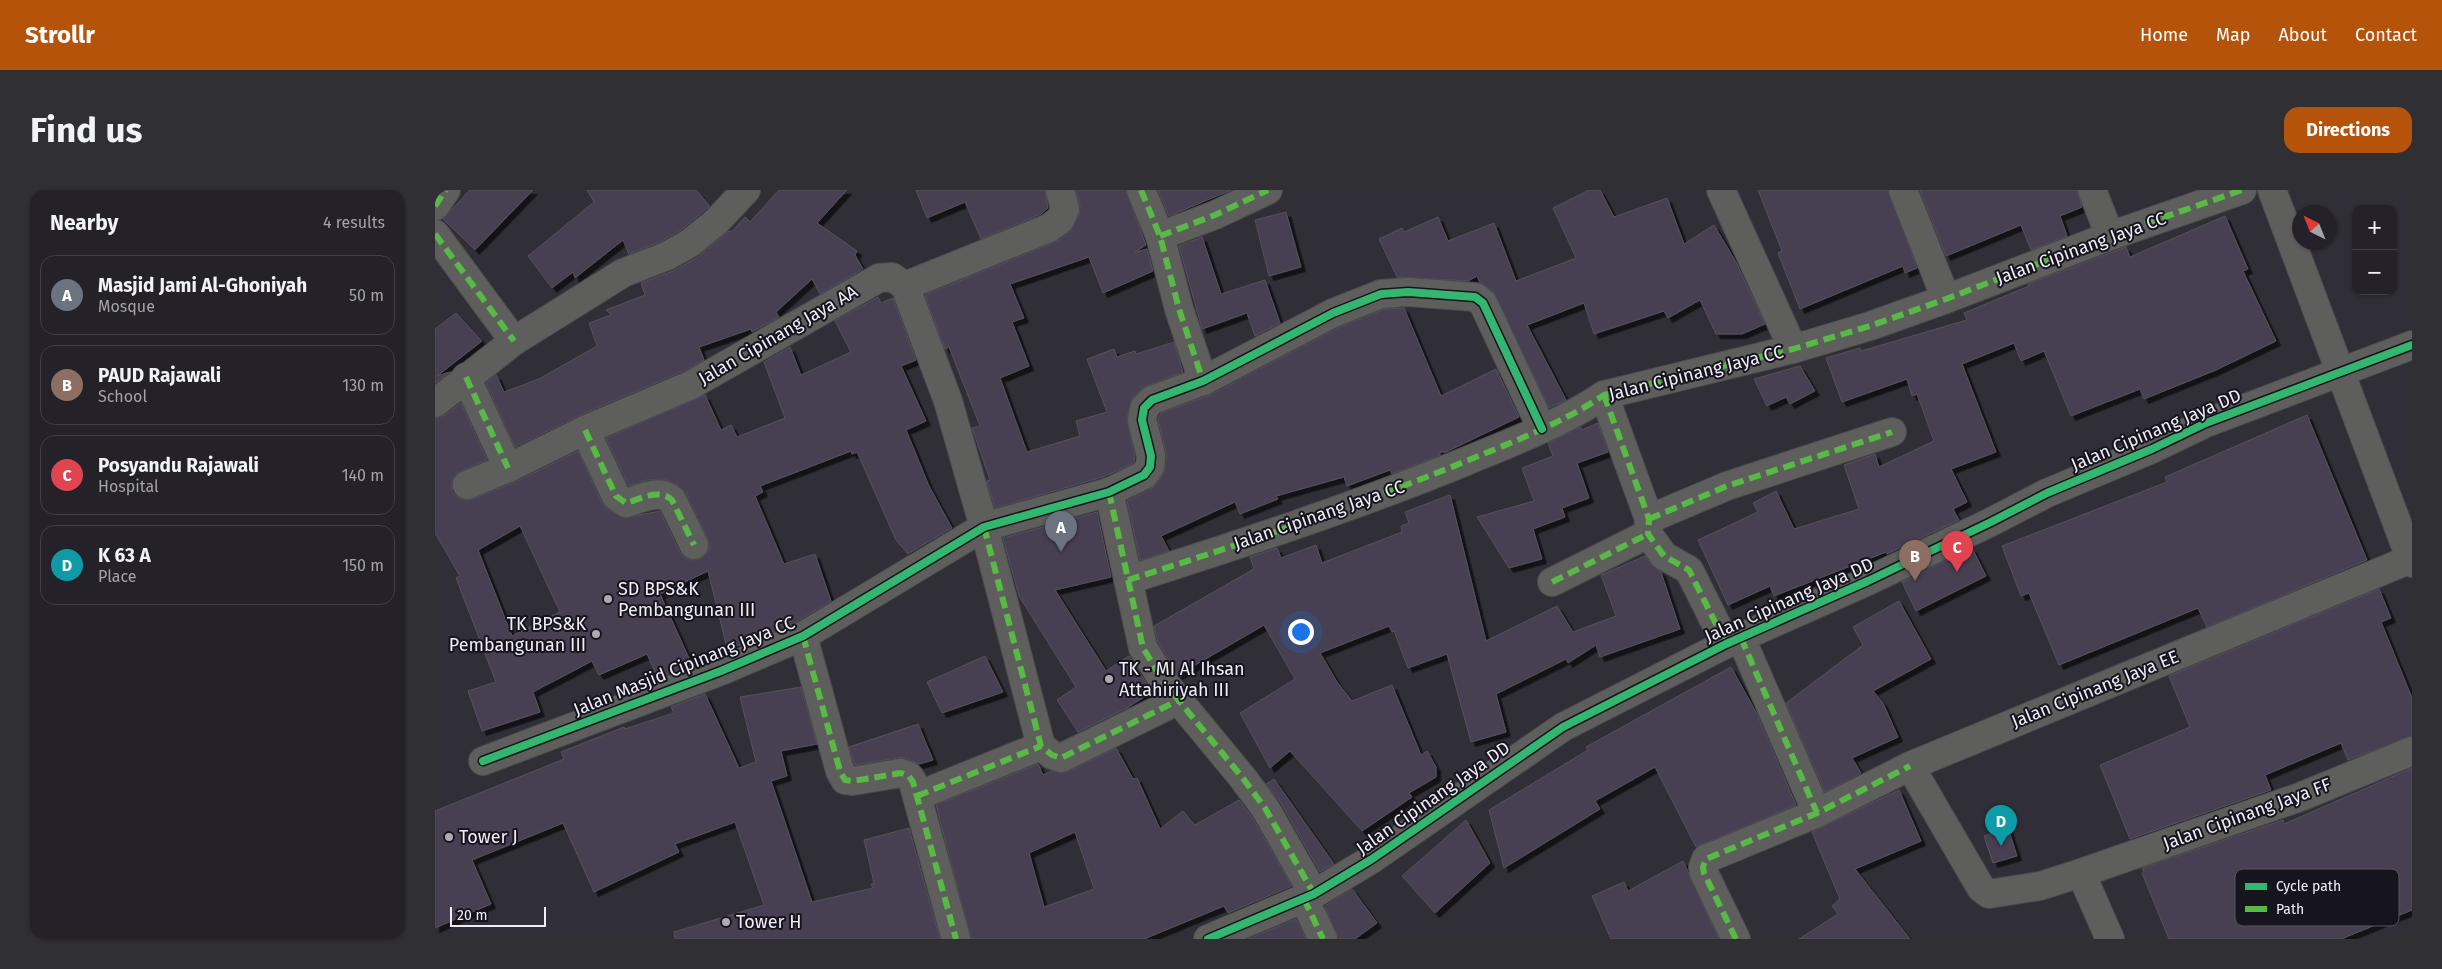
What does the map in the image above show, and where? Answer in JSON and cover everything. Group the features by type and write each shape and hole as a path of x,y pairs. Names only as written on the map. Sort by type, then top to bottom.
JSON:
{"street":[{"path":"435,206 446,190"},
{"path":"435,403 514,341 623,273 667,256 690,243 717,221 746,190"},
{"path":"1060,190 1065,209 1060,220 1049,228 905,286 948,401 984,527 1041,746 1052,755 1061,758 1179,700"},
{"path":"1141,190 1160,236 1179,309 1203,381 1333,313 1381,294 1409,292 1475,298 1483,304 1542,430"},
{"path":"1160,236 1215,215 1268,190"},
{"path":"1721,190 1793,348"},
{"path":"1903,190 1946,299"},
{"path":"2092,190 2110,236"},
{"name":"Jalan Cipinang Jaya CC","path":"1129,580 1388,493 1542,430 1585,408 1604,395 1793,348 1946,299 2110,236 2242,190"},
{"path":"2272,190 2411,561"},
{"path":"435,234 514,341"},
{"name":"Jalan Cipinang Jaya AA","path":"467,484 508,468 585,430 691,385 879,278 892,277 905,286"},
{"name":"Jalan Cipinang Jaya DD","path":"1207,939 1309,896 1372,859 1563,727 1734,641 1868,581 2047,493 2152,449 2206,423 2412,345"},
{"path":"466,377 508,468"},
{"name":"Jalan Masjid Cipinang Jaya CC","path":"483,761 721,671 803,636 984,527 1109,492 1143,475 1150,467 1151,456 1142,420 1144,408 1152,400 1203,381"},
{"path":"1604,395 1648,526 1664,556 1689,570 1734,641 1817,813"},
{"path":"585,430 615,496 626,503 658,494 667,495 673,500 694,544"},
{"path":"1552,582 1648,526 1727,486 1892,432"},
{"path":"1109,492 1143,648 1166,685 1242,777 1265,808 1309,896 1323,939"},
{"name":"Jalan Cipinang Jaya EE","path":"1736,939 1704,874 1703,867 1706,859 1817,813 1910,766 2411,561"},
{"path":"803,636 840,771 845,780 853,781 901,773 909,776 917,796 956,939"},
{"path":"917,796 1041,746"},
{"name":"Jalan Cipinang Jaya FF","path":"1910,766 1981,888 1989,894 2040,886 2081,873 2300,797 2412,751"},
{"path":"2081,873 2110,939"}],"building":[{"path":"470,190 533,190 475,250 443,219"},
{"path":"587,190 696,190 710,206 681,230 660,242 629,254 623,240 575,278 573,272 552,288 528,256 594,202"},
{"path":"779,190 847,190 817,223 857,251 855,255 863,269 820,294 812,279 776,312 779,317 752,332 751,329 699,347 704,360 684,371 578,416 515,447 486,383 496,375 504,392 539,379 597,346 589,323 611,315 606,310 645,295 641,283 673,271 698,257 729,231 731,232 745,217 750,222"},
{"path":"916,190 1045,190 1048,208 1041,214 981,239 965,202 927,218"},
{"path":"1076,190 1126,190 1146,245 1135,252 1147,249 1153,271 1103,293 1089,257 1010,284 1024,318 1012,322 1029,366 1000,378 1027,452 1080,436 1076,421 1107,412 1087,359 1114,349 1117,357 1135,351 1136,354 1174,342 1183,372 1146,386 1133,397 1127,418 1135,457 1134,463 1103,477 995,508 987,481 990,480 972,428 980,426 949,347 945,349 925,295 1058,241 1070,232 1079,215 1080,205"},
{"path":"1158,190 1231,190 1169,216"},
{"path":"1589,190 1600,190 1614,217 1667,198 1684,244 1714,225 1736,262 1765,324 1742,334 1716,334 1700,300 1668,318 1664,311 1594,334 1584,303 1527,325 1566,400 1549,408 1493,291 1480,283 1477,276 1468,281 1397,277 1379,239 1402,228 1404,232 1438,217 1448,241 1494,223 1516,281 1576,258 1553,208"},
{"path":"1758,190 1888,190 1917,268 1905,273 1903,266 1800,309 1778,253 1782,251"},
{"path":"1920,190 2077,190 2082,207 2060,216 2067,236 2031,250 2021,225 1946,256"},
{"path":"1286,212 1301,267 1269,276 1255,220"},
{"path":"2225,216 2248,269 2243,271 2276,341 2216,370 2144,399 2140,389 2071,416 2044,351 2021,361 2014,343 1962,364 1996,452 1951,469 1967,502 1953,509 1959,520 1887,554 1886,552 1774,596 1770,586 1728,605 1698,540 1758,512 1753,503 1776,491 1794,529 1859,509 1844,465 1875,454 1879,467 1934,441 1917,394 1912,396 1907,379 1842,402 1826,358 1860,348 1861,351 1967,320 1964,313 2029,286 2028,284 2126,247 2130,257"},
{"path":"1202,237 1221,294 1265,280 1280,323 1255,336 1247,313 1202,329 1179,246"},
{"path":"878,297 881,303 893,298 916,360 901,366 926,421 906,430 929,486 952,528 908,554 896,540 857,452 852,454 851,451 760,486 763,492 755,496 784,564 815,554 831,601 796,622 745,644 727,648 708,571 660,594 692,665 658,678 647,654 599,675 592,661 533,692 540,712 482,731 468,691 496,682 456,578 460,576 435,533 435,418 445,415 461,403 487,460 454,476 452,491 458,498 465,500 473,499 515,482 578,451 602,503 607,509 624,518 660,511 680,552 685,558 692,560 700,559 707,553 710,546 686,493 676,484 663,479 647,480 629,486 606,438 705,395 721,430 731,425 737,437 785,418 764,362 790,347 801,375 851,352 835,321","holes":["520,526 560,612 512,636 478,550"]},
{"path":"1404,308 1441,396 1496,369 1519,417 1446,452 1440,452 1440,455 1392,474 1390,470 1347,486 1344,477 1276,496 1278,499 1240,514 1235,502 1161,536 1169,551 1140,560 1127,501 1151,489 1163,476 1167,457 1158,419 1161,413 1210,395 1340,327 1385,309"},
{"path":"456,313 482,341 437,376 450,372 435,383 435,329"},
{"path":"1800,366 1815,391 1790,404 1786,397 1767,406 1754,379"},
{"path":"2307,415 2367,560 2207,627 2198,608 2059,665 2029,593 2021,596 2002,546 2167,482 2165,477"},
{"path":"1598,423 1608,452 1577,463 1589,498 1562,508 1565,517 1533,529 1542,559 1509,568 1477,517 1534,501 1522,468 1553,456 1548,443 1580,427 1582,430"},
{"path":"1450,495 1486,641 1557,606 1573,632 1616,616 1601,575 1645,556 1661,572 1680,629 1600,657 1596,645 1568,663 1566,659 1496,694 1506,732 1471,742 1447,654 1408,668 1394,631 1392,632 1389,626 1320,653 1337,682 1352,701 1392,685 1421,755 1427,751 1436,767 1436,777 1409,793 1412,797 1362,831 1290,751 1270,768 1240,713 1295,679 1264,625 1178,675 1158,642 1154,626 1254,569 1250,557 1277,548 1281,558 1316,545 1322,563 1402,532 1401,526 1409,523 1405,512"},
{"path":"1097,512 1111,577 1055,590 1106,671 1129,656 1152,692 1127,708 1078,732 1057,700 1076,687 1019,596 1003,538"},
{"path":"1972,548 1986,576 1916,611 1902,582"},
{"path":"2379,589 2391,618 2381,622 2412,698 2412,736 2348,760 2341,743 2265,775 2271,790 2130,839 2100,765 2190,727 2169,676"},
{"path":"1899,601 1931,659 1873,691 1883,703 1898,737 1852,758 1861,773 1825,792 1786,703 1863,645 1853,627"},
{"path":"985,656 1003,692 942,713 927,682"},
{"path":"1731,667 1757,714 1796,805 1696,847 1655,767 1595,801 1600,809 1504,868 1489,810 1588,750 1586,747"},
{"path":"801,687 817,744 781,751 787,776 771,781 812,902 873,888 871,884 874,883 864,840 909,828 940,939 675,939 674,932 764,905 735,822 675,844 679,852 594,892 563,823 472,860 491,904 435,928 435,811 564,759 561,752 624,727 625,729 674,713 671,707 705,694 739,768 756,762 740,697"},
{"path":"918,724 933,760 919,764 906,758 898,758 855,765 849,747"},
{"path":"1116,748 1133,779 1137,778 1160,829 1183,811 1195,825 1239,800 1252,817 1292,886 1228,913 1224,906 1144,939 971,939 936,805 1038,764 1043,775 1051,771 1067,772","holes":["1075,832 1094,889 1044,907 1029,853"]},
{"path":"2412,768 2412,910 2399,915 2399,869 2235,869 2235,926 2373,926 2341,939 2169,939 2142,873 2144,872 2142,868 2283,820 2284,824"},
{"path":"1274,779 1334,864 1320,872 1279,800 1266,784"},
{"path":"1899,790 1921,841 1855,869 1910,939 1799,939 1838,914 1832,906 1840,899 1812,832"},
{"path":"1466,820 1490,863 1435,913 1402,876"},
{"path":"2008,828 2017,856 1993,863 1984,836"},
{"path":"1683,861 1719,939 1611,939 1592,896 1624,882 1628,891"},
{"path":"1352,889 1377,923 1355,939 1338,939 1325,906"},
{"path":"1296,919 1306,939 1248,939"}],"marked path":[{"path":"435,206 446,190"},
{"path":"1141,190 1160,236 1179,309 1203,381"},
{"path":"1160,236 1215,215 1268,190"},
{"path":"1128,580 1213,553 1423,479 1536,432 1571,415 1604,395 1793,349 1870,326 2110,236 2242,190"},
{"path":"435,234 514,341"},
{"path":"466,377 508,468"},
{"path":"1604,395 1649,519 1648,534 1664,556 1689,570 1726,644"},
{"path":"585,430 616,496 626,503 656,495 662,495 672,500 694,545"},
{"path":"1649,519 1727,486 1892,432"},
{"path":"1109,492 1143,648 1166,685 1242,777 1265,808 1314,894"},
{"path":"984,527 1041,746 1052,755 1061,758 1179,700"},
{"path":"1552,582 1648,534"},
{"path":"803,636 840,771 845,780 853,781 901,773 909,776 913,782 956,939"},
{"path":"1741,638 1817,813"},
{"path":"917,796 1041,746"},
{"path":"1736,939 1704,873 1703,867 1706,859 1817,813 1910,766"},
{"path":"1304,899 1323,939"}],"cycle path":[{"path":"483,761 721,671 803,636 984,527 1109,492 1144,475 1150,467 1151,456 1142,420 1144,408 1152,400 1203,381 1333,313 1381,294 1408,292 1475,297 1483,303 1542,429"},
{"path":"1208,939 1314,894 1372,859 1563,727 1726,644 1868,581 2047,493 2152,449 2206,423 2412,345"}],"place":[{"name":"Masjid Jami Al-Ghoniyah","path":"1061,552"},
{"name":"Posyandu Rajawali","path":"1957,572"},
{"name":"PAUD Rajawali","path":"1915,581"},
{"name":"SD BPS&K Pembangunan III","path":"608,599"},
{"name":"TK BPS&K Pembangunan III","path":"596,634"},
{"name":"TK - MI Al Ihsan Attahiriyah III","path":"1109,679"},
{"name":"Tower J","path":"449,837"},
{"name":"K 63 A","path":"2001,846"},
{"name":"Tower H","path":"726,922"}]}
